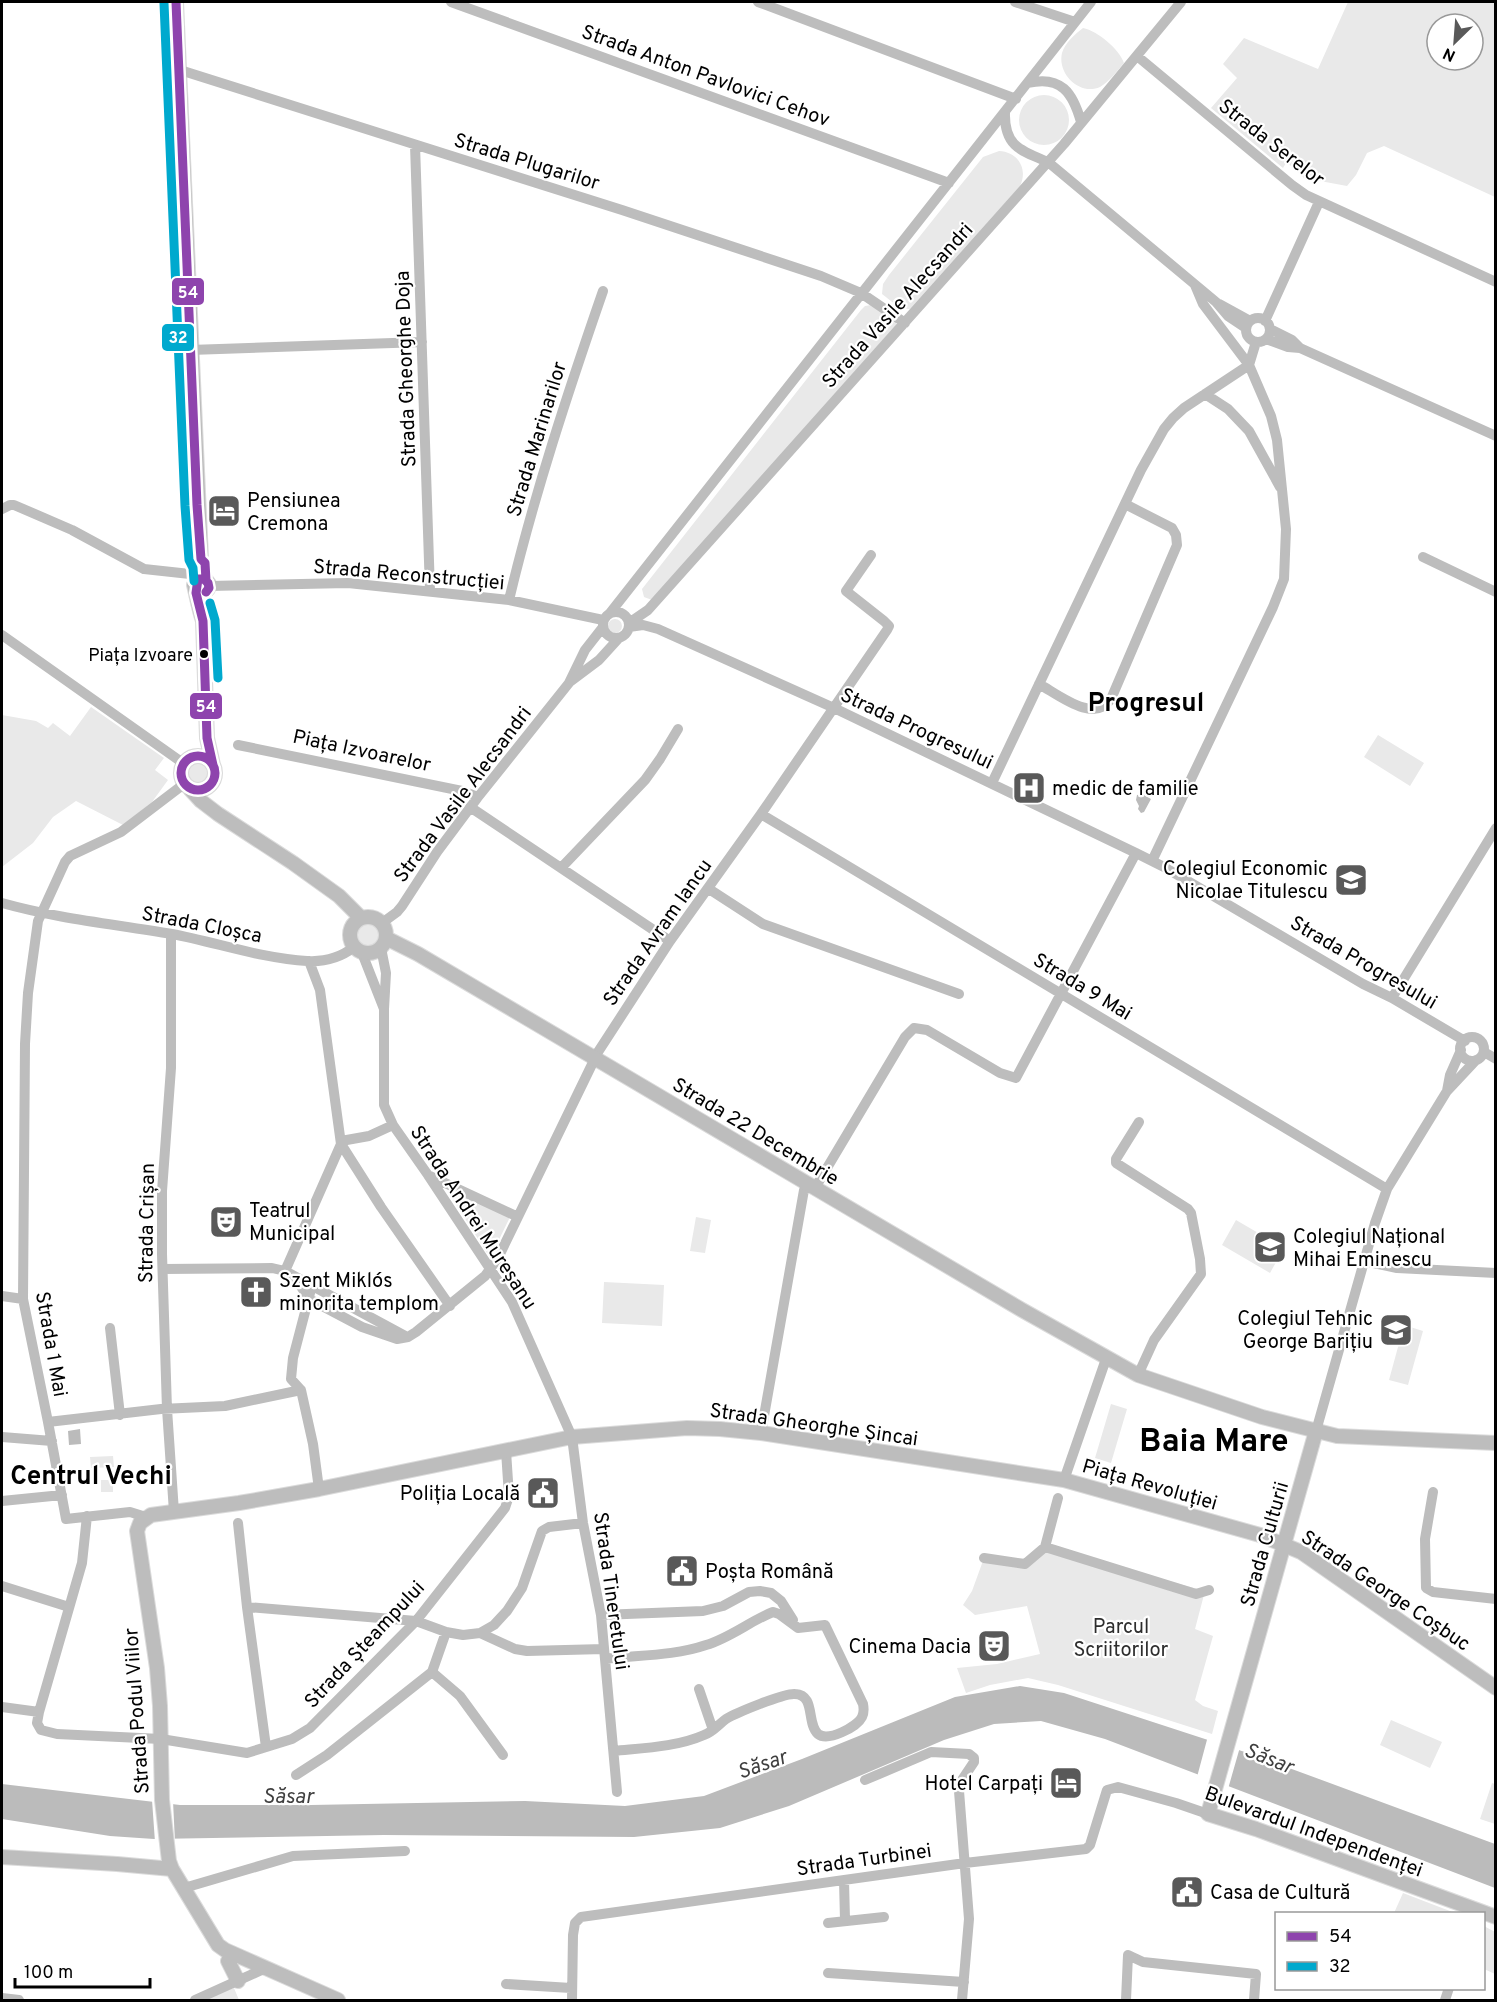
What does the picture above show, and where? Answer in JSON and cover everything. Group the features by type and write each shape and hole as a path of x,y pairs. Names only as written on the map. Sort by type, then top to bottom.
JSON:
{"main road":[{"path":"176,2 201,559 198,563 206,611 203,621 207,738 215,771 213,800 218,814"},
{"path":"207,738 187,760 180,775 187,786 218,814 293,862 339,896 361,918"},
{"path":"187,760 199,755 205,757 213,765"},
{"path":"187,786 199,790 205,789 214,780"},
{"path":"372,917 382,923 386,932 383,943 374,952 358,950 349,938 350,928 361,918 372,917"},
{"name":"Strada 22 Decembrie","path":"383,943 403,945 812,1188 1106,1359"},
{"path":"1106,1359 1138,1375 1262,1417 1337,1436 1496,1443"},
{"name":"Strada Gheorghe Șincai","path":"146,1517 319,1489 572,1437 687,1428 760,1433 1064,1480"},
{"name":"Strada Culturii","path":"1208,1814 1316,1431"},
{"name":"Piața Revoluției","path":"1064,1480 1260,1535 1284,1544"},
{"name":"Strada Podul Viilor","path":"146,1517 140,1523 137,1531 157,1668 162,1800 167,1851 172,1869 218,1945 232,1954"},
{"name":"Strada George Coșbuc","path":"1284,1544 1301,1552 1496,1688"},
{"name":"Bulevardul Independenței","path":"1208,1814 1256,1829 1478,1912"},
{"path":"2,1857 172,1869"},
{"path":"238,1981 228,1961 232,1954 338,2001"}],"street":[{"name":"Strada Anton Pavlovici Cehov","path":"451,2 949,183"},
{"path":"758,2 774,4 1016,99"},
{"path":"1015,2 1075,22"},
{"name":"Strada Vasile Alecsandri","path":"382,923 402,906 478,796 568,683 585,650 605,620 1091,2"},
{"name":"Strada Vasile Alecsandri","path":"629,625 648,610 1048,162 1181,2"},
{"name":"Strada Serelor","path":"1137,56 1292,185 1319,202 1496,282"},
{"name":"Strada Plugarilor","path":"180,70 675,227 821,276 861,293 905,323"},
{"path":"1028,83 1042,80 1065,88 1073,98 1081,122"},
{"path":"1005,113 1008,136 1022,152 1048,162 1216,302 1228,316 1248,325"},
{"name":"Strada Gheorghe Doja","path":"415,145 430,591"},
{"path":"992,783 1141,470 1164,429 1184,408 1249,365 1319,202"},
{"path":"1152,861 1261,634 1281,587 1285,567 1286,529 1277,440 1271,417 1249,365 1203,304 1195,285"},
{"name":"Strada Marinarilor","path":"509,600 547,463 603,291"},
{"path":"1248,325 1258,318 1264,333"},
{"path":"1248,325 1249,339 1264,333 1292,340 1300,348 1496,436"},
{"path":"190,350 422,342"},
{"path":"1205,394 1228,409 1249,431 1281,490"},
{"path":"1039,684 1092,711 1101,709 1111,699 1177,545 1176,535 1172,528 1125,504"},
{"name":"Strada Reconstrucției","path":"2,509 14,505 63,526 144,569 190,574 202,585 332,582 509,600 605,620"},
{"name":"Strada Avram Iancu","path":"387,1331 398,1339 408,1337 450,1306 491,1269 594,1058 670,941 709,889 889,626 846,591 871,555"},
{"path":"1424,557 1496,592"},
{"path":"622,613 629,625 626,634 619,638 606,635 605,620 622,613"},
{"name":"Strada Progresului","path":"629,625 643,625 658,629 834,708 1152,861 1363,984 1392,998 1463,1045 1466,1059 1480,1056 1496,1059"},
{"path":"2,635 187,760"},
{"name":"Strada Vasile Alecsandri","path":"568,683 599,660 619,638"},
{"path":"561,868 645,780 678,729"},
{"name":"Piața Izvoarelor","path":"238,745 478,796"},
{"name":"Strada 1 Mai","path":"87,1516 66,1519 23,1299 25,1044 33,946 40,914 70,856 121,832 187,786"},
{"path":"470,807 670,941"},
{"name":"Strada 9 Mai","path":"761,814 1387,1189"},
{"path":"1392,998 1496,828"},
{"path":"760,1433 804,1190 818,1183 905,1037 914,1028 927,1030 1000,1073 1016,1078 1136,853"},
{"path":"709,889 763,924 959,994"},
{"name":"Strada Cloșca","path":"2,903 40,914 171,934 282,958 327,960 358,950"},
{"name":"Strada Crișan","path":"171,934 171,1068 162,1191 167,1409 174,1512"},
{"name":"Strada Andrei Mureșanu","path":"383,943 386,973 384,1105 393,1125 512,1302 572,1437"},
{"name":"Strada Andrei Mureșanu","path":"358,950 384,1009"},
{"path":"309,961 320,990 341,1143 381,1207 450,1306"},
{"name":"Strada Progresului","path":"1463,1045 1471,1038 1479,1039 1484,1045 1480,1056"},
{"name":"Strada Culturii","path":"1447,1091 1450,1075 1463,1045"},
{"name":"Strada Culturii","path":"1316,1431 1364,1261 1387,1189 1447,1091 1480,1056"},
{"path":"1138,1375 1154,1340 1193,1287 1201,1271 1191,1213 1188,1209 1116,1163 1116,1159 1139,1122"},
{"path":"341,1143 369,1136 393,1125"},
{"path":"290,1274 341,1143"},
{"path":"428,1175 516,1216"},
{"path":"1364,1261 1397,1268 1496,1273"},
{"path":"163,1269 272,1268 290,1274 316,1288 387,1331"},
{"path":"290,1274 309,1299 362,1327 387,1331"},
{"path":"316,1288 310,1292 291,1379 301,1390 313,1444 319,1489"},
{"path":"2,1296 23,1299"},
{"path":"110,1328 119,1414"},
{"name":"Piața Revoluției","path":"1064,1480 1106,1359"},
{"path":"48,1422 167,1409 225,1406 301,1390"},
{"path":"2,1437 52,1441"},
{"name":"Strada Tineretului","path":"572,1437 584,1523 601,1615 617,1792"},
{"name":"Strada Șteampului","path":"39,1712 37,1723 41,1730 48,1733 161,1739 247,1753 292,1739 310,1728 416,1621 505,1508 509,1496 506,1451"},
{"path":"1433,1492 1425,1539 1426,1588 1433,1592 1496,1599"},
{"path":"2,1501 62,1495"},
{"path":"984,1558 1025,1564 1045,1547 1058,1498"},
{"path":"2,1707 39,1712 82,1563 87,1516 130,1512 146,1517"},
{"path":"238,1523 266,1747"},
{"path":"247,1607 416,1621 446,1632 463,1635 480,1633 494,1625 507,1611 522,1588 542,1531 549,1527 584,1523"},
{"path":"1045,1547 1196,1594 1209,1590"},
{"path":"2,1586 69,1607"},
{"path":"601,1615 703,1611 723,1606 749,1592 760,1591 771,1593 781,1601 798,1628"},
{"path":"480,1633 515,1649 527,1651 660,1654 707,1645 773,1612 798,1628 825,1625 863,1704 864,1710 858,1722 833,1735 820,1735 816,1731 806,1699 794,1694 732,1716 704,1735 687,1740 614,1751"},
{"path":"296,1775 327,1755 432,1672 446,1632"},
{"path":"432,1672 460,1696 503,1755"},
{"path":"699,1689 713,1730"},
{"path":"865,1780 931,1752 969,1754 974,1758 974,1762 960,1783 969,1919 962,2001"},
{"name":"Bulevardul Independenței","path":"1118,1787 1208,1814"},
{"name":"Strada Turbinei","path":"571,1989 575,1923 581,1917 965,1863 1086,1849 1094,1835 1107,1790 1118,1787"},
{"path":"184,1888 293,1856 405,1851"},
{"path":"844,1880 846,1920"},
{"path":"828,1923 884,1917"},
{"path":"1126,2001 1128,1955 1143,1962 1256,1974 1254,2001"},
{"path":"195,2001 266,1968"},
{"path":"828,1973 964,1982"},
{"path":"506,1984 571,1989 572,2001"},
{"path":"2,1998 16,2000"}],"green space":[{"path":"1348,2 1495,2 1495,197 1384,146 1367,153 1356,175 1347,186 1304,178 1286,163 1283,168 1211,108 1237,78 1223,64 1244,38 1318,69"},
{"path":"1083,28 1107,41 1118,52 1124,63 1107,82 1092,89 1078,86 1072,81 1061,61 1065,46"},
{"path":"1039,95 1049,95 1062,102 1069,115 1069,125 1062,138 1049,145 1039,145 1030,141 1023,134 1019,125 1019,115 1023,106 1030,99"},
{"path":"999,151 1012,155 1020,163 1023,174 1020,186 910,309 895,304 882,294 883,284 889,275 983,157"},
{"path":"871,305 896,321 896,325 652,600 644,597 642,589 861,310"},
{"path":"615,619 620,621 622,626 620,631 615,633 610,631 608,626 610,621"},
{"path":"91,707 164,758 155,770 168,780 152,802 123,825 76,801 53,817 33,843 2,867 2,715 36,721 48,728 53,723 70,736"},
{"path":"1378,735 1424,763 1410,786 1364,757"},
{"path":"197,760 206,764 210,773 206,782 197,786 188,782 184,773 188,764"},
{"path":"368,921 378,925 382,935 378,945 368,949 358,945 354,935 358,925"},
{"path":"457,1192 510,1217 494,1250 487,1253 452,1198"},
{"path":"696,1217 711,1220 705,1253 690,1251"},
{"path":"1236,1220 1284,1248 1270,1273 1222,1245"},
{"path":"604,1282 664,1285 662,1326 602,1323"},
{"path":"1404,1325 1423,1331 1408,1385 1389,1380"},
{"path":"1111,1404 1127,1409 1111,1463 1095,1458"},
{"path":"113,1456 114,1467 91,1468 90,1457"},
{"path":"101,1480 113,1480 113,1492 101,1492"},
{"name":"Parcul Scriitorilor","path":"1045,1547 1205,1591 1195,1629 1213,1636 1195,1700 1203,1706 1218,1711 1212,1734 1058,1685 1028,1678 990,1685 966,1693 957,1668 997,1664 1040,1654 1027,1606 975,1615 963,1605 972,1591 984,1558 1025,1564"},
{"path":"1391,1720 1442,1742 1430,1768 1380,1745"},
{"path":"1492,1783 1495,1784 1495,1824 1480,1819"},
{"path":"1403,1893 1452,1912 1394,1912"},
{"path":"1485,1927 1495,1932 1495,1974 1485,1969"},
{"path":"234,1988 239,2000 197,2000"}],"shaded area":[{"path":"1142,794 1151,799 1144,812 1141,813 1136,800 1137,795"},
{"path":"80,1429 81,1444 69,1445 68,1431"},
{"path":"1020,1686 1064,1693 1254,1755 1495,1844 1495,1888 1105,1739 1041,1721 994,1724 944,1740 789,1806 720,1828 634,1837 384,1835 154,1839 110,1836 2,1819 2,1784 180,1805 525,1801 625,1806 704,1796 955,1697"}],"pier":[{"path":"1208,1736 1240,1747 1228,1789 1197,1777"},
{"path":"152,1800 173,1801 175,1842 155,1842"}],"transit line":[{"name":"54","path":"176,2 197,505 201,559 205,563 206,580"},
{"name":"32","path":"164,3 185,506 189,560 193,568 194,581"},
{"name":"54","path":"206,592 209,588 208,583 204,579 198,579 196,593 203,621 207,738 213,765"},
{"name":"32","path":"210,603 215,620 218,678"},
{"name":"54","path":"198,756 210,761 215,773 210,785 198,790 186,785 181,773 186,761 198,756"}],"place":[{"name":"Pensiunea Cremona","path":"224,511"},
{"name":"Piața Izvoare","path":"204,654"},
{"name":"medic de familie","path":"1029,788"},
{"name":"Colegiul Economic Nicolae Titulescu","path":"1351,880"},
{"name":"Teatrul Municipal","path":"226,1222"},
{"name":"Colegiul Național Mihai Eminescu","path":"1270,1247"},
{"name":"Szent Miklós minorita templom","path":"256,1292"},
{"name":"Colegiul Tehnic George Barițiu","path":"1396,1330"},
{"name":"Poliția Locală","path":"543,1493"},
{"name":"Poșta Română","path":"682,1571"},
{"name":"Cinema Dacia","path":"994,1646"},
{"name":"Hotel Carpați","path":"1066,1783"},
{"name":"Casa de Cultură","path":"1187,1892"}],"district":[{"name":"Progresul","path":"1146,702"},
{"name":"Baia Mare","path":"1214,1440"},
{"name":"Centrul Vechi","path":"91,1475"}],"water label":[{"name":"Săsar","path":"1269,1758"},
{"name":"Săsar","path":"762,1764"},
{"name":"Săsar","path":"288,1796"}]}
